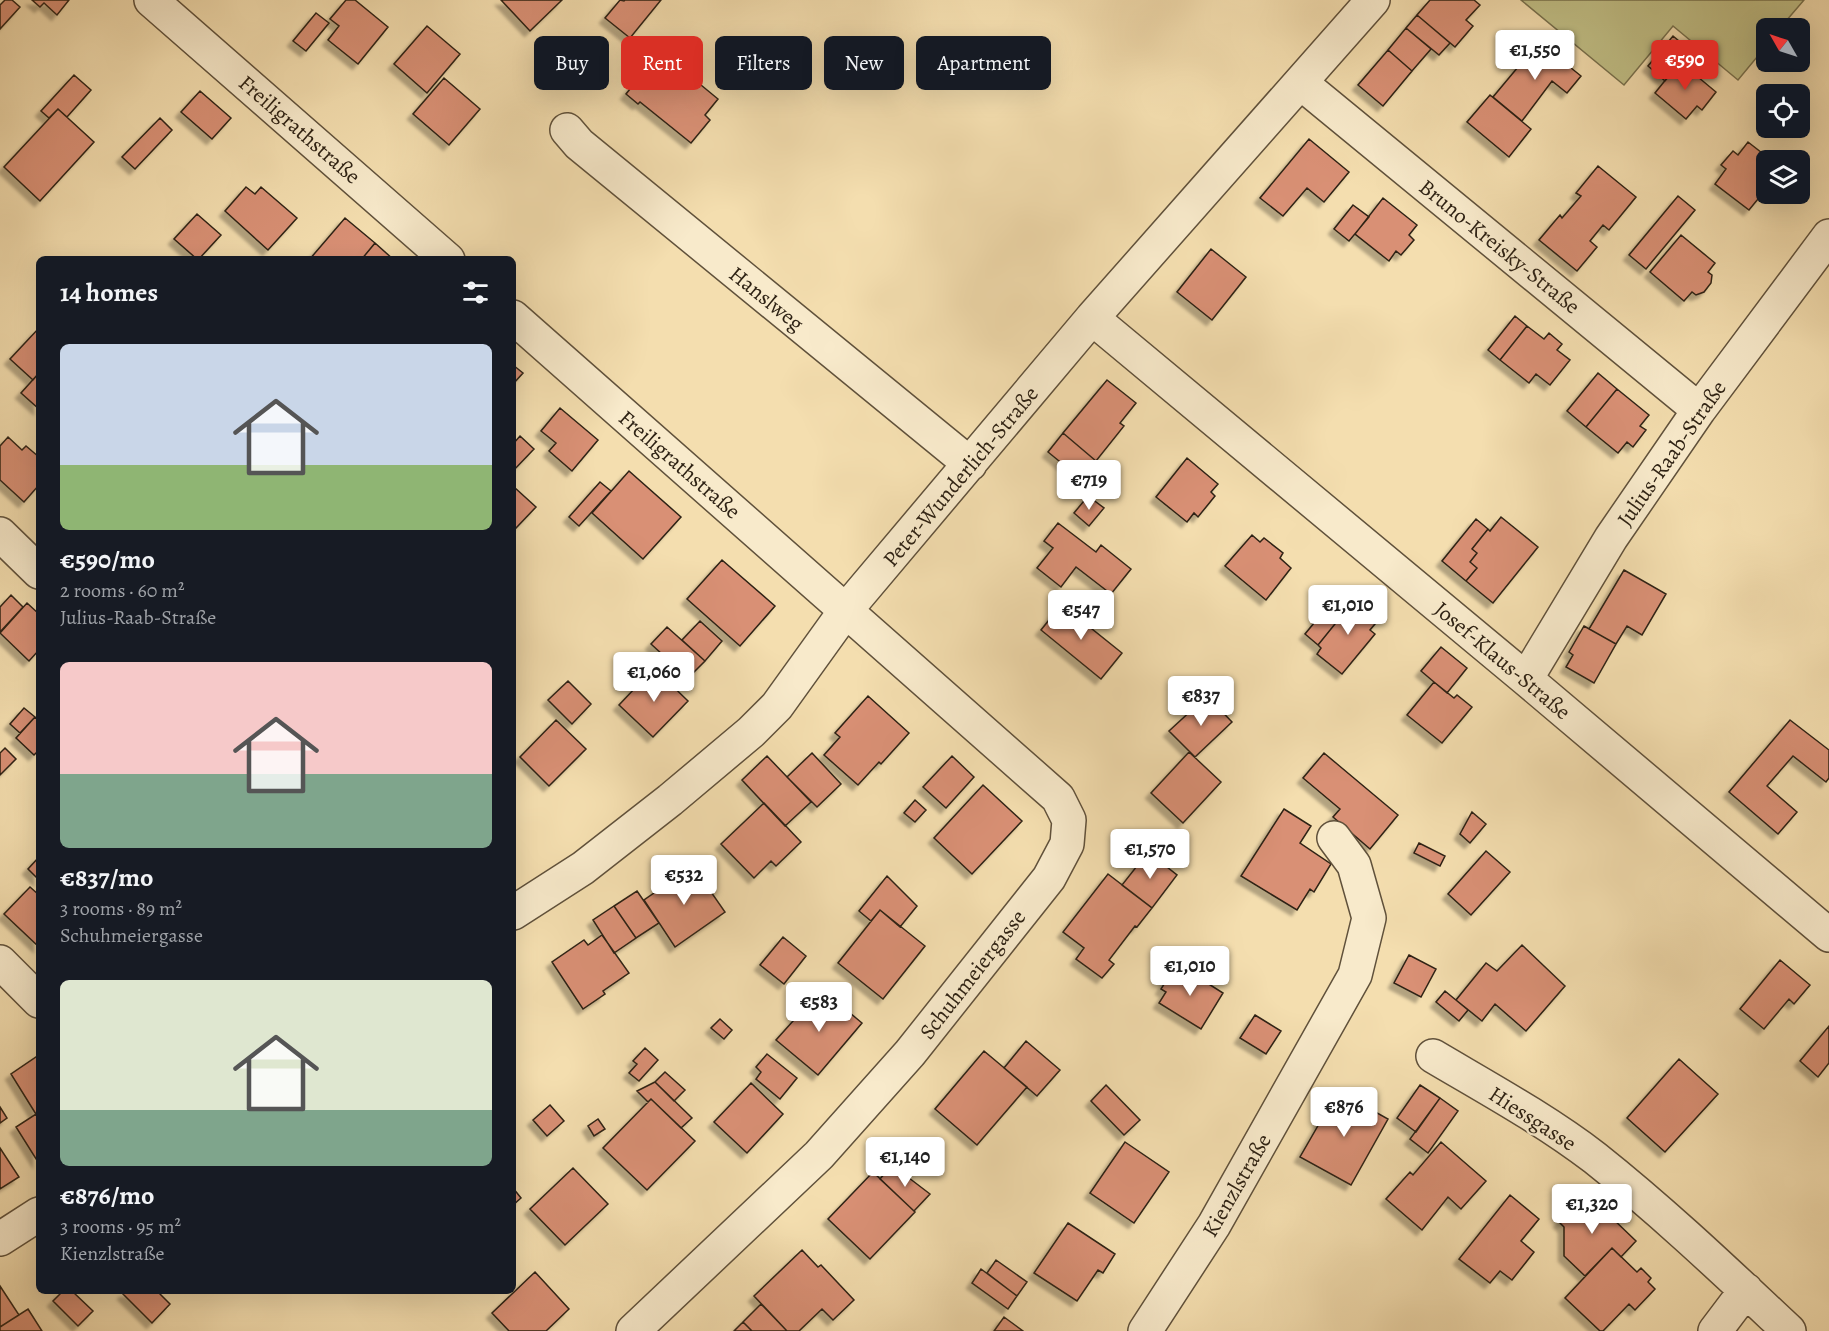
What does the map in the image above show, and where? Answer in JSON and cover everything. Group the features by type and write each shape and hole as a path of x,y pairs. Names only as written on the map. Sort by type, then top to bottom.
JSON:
{"street":[{"name":"Freiligrathstraße","path":"151,0 443,256"},
{"name":"Peter-Wunderlich-Straße","path":"516,911 584,868 670,800 751,732 777,706 846,610 1092,318 1373,0"},
{"name":"Bruno-Kreisky-Straße","path":"1301,82 1699,410"},
{"name":"Hanslweg","path":"567,130 579,144 970,464"},
{"name":"Julius-Raab-Straße","path":"1526,679 1611,538 1699,410 1829,236"},
{"name":"Josef-Klaus-Straße","path":"1092,318 1829,934"},
{"name":"Freiligrathstraße","path":"516,320 846,610"},
{"path":"0,534 36,569"},
{"name":"Schuhmeiergasse","path":"633,1331 819,1155 910,1053 1049,878 1067,844 1069,820 1058,798 846,610"},
{"name":"Kienzlstraße","path":"1145,1331 1214,1225 1355,975 1369,918 1354,866 1334,838"},
{"path":"0,962 36,998"},
{"name":"Hiessgasse","path":"1432,1056 1542,1121 1593,1157 1649,1203 1789,1331"},
{"path":"0,1239 36,1216"},
{"path":"1715,1331 1746,1290"}],"shaded area":[{"path":"1521,0 1804,0 1789,18 1756,18 1756,58 1738,80 1673,26 1624,85"}],"building":[{"path":"5,0 12,0 20,7 0,29 0,5"},
{"path":"32,0 69,0 57,15 44,3 40,7"},
{"path":"346,0 355,0 388,27 358,64 328,40 339,26 330,19"},
{"path":"501,0 562,0 530,31"},
{"path":"620,0 661,0 632,36 628,36 605,18"},
{"path":"1430,0 1474,0 1480,5 1466,20 1473,26 1455,47 1417,15"},
{"path":"316,13 329,23 306,51 293,41"},
{"path":"1417,15 1450,43 1439,55 1406,28"},
{"path":"427,26 460,54 427,93 394,64"},
{"path":"1406,28 1431,49 1412,71 1388,50"},
{"path":"1673,36 1690,50 1665,81 1648,66"},
{"path":"1539,42 1581,76 1567,93 1552,81 1522,121 1493,97"},
{"path":"1388,50 1412,71 1383,106 1358,85"},
{"path":"1680,62 1716,92 1702,110 1697,106 1686,119 1655,93"},
{"path":"74,75 91,90 67,117 58,109 49,118 41,111"},
{"path":"444,78 480,109 449,145 413,114"},
{"path":"703,87 718,99 705,115 710,120 691,143 640,102 638,104 626,94 629,90 703,90"},
{"path":"200,91 231,118 212,139 181,112"},
{"path":"1490,95 1531,129 1509,157 1467,122"},
{"path":"58,109 94,142 40,201 4,167"},
{"path":"160,118 172,130 135,169 122,157"},
{"path":"1309,139 1349,172 1324,202 1307,188 1283,216 1260,198"},
{"path":"1748,142 1758,150 1756,150 1756,201 1749,210 1715,184 1726,169 1721,165 1733,151 1738,155"},
{"path":"1598,166 1636,197 1609,230 1603,225 1590,241 1597,247 1577,271 1539,240 1560,215 1562,218 1581,196 1576,193"},
{"path":"246,187 255,194 261,187 297,218 268,250 225,211"},
{"path":"1678,196 1695,210 1646,269 1629,255"},
{"path":"1383,198 1417,225 1409,235 1414,240 1401,255 1396,251 1389,261 1355,234"},
{"path":"1353,205 1369,217 1349,241 1334,229"},
{"path":"197,214 221,235 202,256 193,256 174,239"},
{"path":"345,218 375,243 364,256 312,256"},
{"path":"1681,235 1715,263 1708,272 1712,275 1711,283 1704,292 1696,295 1692,292 1684,301 1650,272"},
{"path":"375,243 390,256 364,256"},
{"path":"1211,249 1246,277 1212,320 1177,292"},
{"path":"1515,316 1527,326 1500,360 1488,350"},
{"path":"1527,326 1544,339 1549,333 1562,344 1557,350 1570,360 1550,385 1536,374 1529,383 1500,360"},
{"path":"36,331 36,376 33,380 10,359"},
{"path":"516,367 523,373 516,381"},
{"path":"1598,373 1617,389 1586,427 1567,411"},
{"path":"36,376 36,406 21,393"},
{"path":"1107,380 1136,403 1120,423 1124,426 1096,461 1063,433"},
{"path":"1617,389 1649,415 1640,426 1646,430 1633,447 1627,442 1618,453 1586,427"},
{"path":"560,408 598,440 572,471 549,451 556,443 541,431"},
{"path":"1063,433 1096,461 1081,479 1048,452"},
{"path":"520,436 534,449 516,468 516,441"},
{"path":"8,437 22,450 26,446 36,454 36,488 24,502 0,480 0,446"},
{"path":"1187,458 1218,484 1211,492 1215,496 1198,517 1194,513 1187,522 1156,497"},
{"path":"629,471 681,517 643,559 592,513"},
{"path":"600,482 611,491 579,526 569,517"},
{"path":"516,489 536,507 516,528"},
{"path":"1088,496 1104,508 1089,526 1074,513"},
{"path":"1501,517 1538,547 1493,603 1466,581 1477,568 1470,562 1477,553 1472,549"},
{"path":"1476,519 1488,529 1472,549 1477,553 1470,562 1477,568 1466,581 1442,561"},
{"path":"1058,523 1096,552 1101,545 1131,569 1111,594 1076,567 1061,587 1037,568 1053,548 1044,541"},
{"path":"1252,535 1260,542 1264,538 1283,553 1280,558 1291,568 1266,600 1225,566"},
{"path":"722,560 775,606 740,646 687,599"},
{"path":"1624,570 1666,594 1642,635 1627,626 1616,644 1589,629"},
{"path":"1343,588 1356,598 1318,645 1305,634"},
{"path":"11,595 23,607 0,632 0,607"},
{"path":"1356,598 1380,618 1370,630 1375,634 1342,674 1317,654 1321,648 1318,645"},
{"path":"27,603 36,611 36,653 29,661 0,633"},
{"path":"1061,605 1067,609 1070,605 1084,616 1081,620 1122,653 1101,679 1041,630"},
{"path":"700,621 722,641 705,661 682,640"},
{"path":"1584,626 1616,644 1594,683 1566,667 1573,655 1569,652"},
{"path":"667,627 705,661 688,678 651,644"},
{"path":"1441,647 1467,668 1447,693 1421,671"},
{"path":"654,668 688,701 653,737 619,705"},
{"path":"568,681 591,704 572,724 548,700"},
{"path":"1434,682 1454,698 1457,695 1472,707 1442,743 1407,715"},
{"path":"868,696 909,733 858,785 824,755 840,737 835,733"},
{"path":"1207,696 1232,722 1195,757 1169,731"},
{"path":"24,708 35,717 20,733 10,724"},
{"path":"35,717 36,753 34,755 16,738"},
{"path":"556,720 586,749 549,786 520,757"},
{"path":"1790,720 1829,750 1829,778 1826,782 1793,756 1767,786 1797,812 1778,834 1729,792"},
{"path":"5,748 16,759 0,775 0,753"},
{"path":"1189,752 1221,782 1183,823 1151,793"},
{"path":"812,753 841,784 817,807 787,777"},
{"path":"1324,753 1398,815 1370,849 1333,817 1340,809 1303,778"},
{"path":"767,756 811,802 785,826 742,780"},
{"path":"952,756 974,777 946,808 923,787"},
{"path":"983,785 1022,821 972,874 934,838"},
{"path":"915,800 926,810 915,822 904,813"},
{"path":"764,803 801,842 776,866 771,861 754,878 721,844"},
{"path":"1284,809 1311,826 1300,843 1331,864 1314,892 1310,889 1297,910 1241,876"},
{"path":"1472,812 1486,824 1470,843 1460,834"},
{"path":"1419,843 1445,856 1440,866 1414,853"},
{"path":"1486,851 1510,872 1471,915 1448,894"},
{"path":"1148,852 1177,875 1152,908 1122,885"},
{"path":"36,860 36,877 28,869"},
{"path":"693,866 725,912 675,947 644,900"},
{"path":"1108,874 1152,908 1109,960 1114,964 1102,978 1076,959 1084,948 1063,932"},
{"path":"887,876 917,906 900,927 880,910 871,921 859,911"},
{"path":"30,887 36,892 36,944 4,914"},
{"path":"637,891 659,923 636,938 614,906"},
{"path":"614,906 636,938 614,953 593,920"},
{"path":"880,910 925,946 883,999 838,963"},
{"path":"602,935 629,973 603,991 605,994 583,1009 552,962 584,940 588,945"},
{"path":"783,937 806,956 784,984 760,965"},
{"path":"1522,945 1565,986 1526,1031 1495,1004 1482,1021 1456,1000 1486,963 1497,971"},
{"path":"1409,955 1436,969 1421,997 1394,983"},
{"path":"1780,960 1810,985 1794,1004 1789,999 1764,1029 1740,1009"},
{"path":"1182,967 1223,993 1201,1029 1159,1003 1166,992 1161,989 1171,973 1176,976"},
{"path":"1445,991 1468,1010 1459,1021 1436,1002"},
{"path":"826,993 862,1023 818,1075 776,1040 802,1011 806,1015"},
{"path":"1255,1015 1281,1031 1266,1054 1240,1038"},
{"path":"720,1019 732,1030 724,1039 711,1028"},
{"path":"1829,1026 1829,1063 1818,1077 1800,1061"},
{"path":"1026,1041 1060,1070 1037,1096 1004,1068"},
{"path":"645,1048 658,1060 639,1081 629,1073 637,1064 633,1061"},
{"path":"984,1051 1027,1087 977,1145 935,1109"},
{"path":"767,1054 797,1078 780,1099 756,1079 761,1072 756,1067"},
{"path":"36,1057 36,1114 11,1074"},
{"path":"1679,1059 1718,1094 1665,1152 1627,1118"},
{"path":"665,1072 685,1090 674,1101 655,1082"},
{"path":"655,1082 692,1118 681,1128 651,1099 648,1102 637,1091"},
{"path":"751,1083 783,1114 747,1153 714,1122"},
{"path":"1106,1085 1140,1120 1124,1135 1091,1101"},
{"path":"1420,1085 1440,1098 1416,1132 1397,1118"},
{"path":"1338,1091 1388,1119 1351,1185 1300,1157"},
{"path":"1440,1098 1458,1111 1428,1153 1410,1139"},
{"path":"651,1099 695,1141 647,1190 603,1148"},
{"path":"550,1105 564,1121 547,1136 533,1120"},
{"path":"0,1107 7,1118 0,1123"},
{"path":"36,1114 36,1159 16,1127"},
{"path":"598,1119 605,1129 594,1136 588,1126"},
{"path":"1125,1142 1169,1172 1134,1223 1090,1193"},
{"path":"1441,1142 1486,1181 1461,1209 1448,1197 1422,1230 1386,1199 1410,1172 1413,1175"},
{"path":"0,1148 19,1177 0,1189"},
{"path":"892,1165 930,1194 914,1211 880,1179"},
{"path":"573,1168 608,1204 565,1245 530,1209"},
{"path":"873,1172 915,1212 870,1259 828,1219"},
{"path":"516,1192 521,1198 516,1202"},
{"path":"1586,1193 1636,1241 1621,1257 1612,1248 1585,1276 1564,1256 1564,1227 1559,1222"},
{"path":"1510,1195 1539,1219 1521,1241 1534,1252 1512,1280 1500,1271 1490,1283 1459,1259"},
{"path":"1068,1223 1115,1254 1103,1273 1098,1270 1077,1301 1034,1273"},
{"path":"1612,1248 1637,1272 1641,1268 1651,1278 1648,1282 1655,1289 1635,1310 1629,1304 1603,1331 1600,1331 1565,1298"},
{"path":"802,1250 818,1267 821,1265 854,1300 833,1320 822,1309 799,1331 787,1331 754,1296"},
{"path":"996,1260 1027,1282 1017,1296 987,1273"},
{"path":"981,1269 1017,1296 1008,1309 972,1283"},
{"path":"535,1272 569,1309 546,1331 509,1331 492,1313 512,1294 516,1294 516,1290"},
{"path":"0,1286 19,1315 0,1327"},
{"path":"60,1294 75,1294 93,1311 78,1326 53,1301"},
{"path":"123,1294 160,1294 170,1304 152,1323"},
{"path":"761,1304 787,1331 752,1331 743,1322"},
{"path":"28,1309 42,1331 0,1331 0,1327"},
{"path":"1004,1317 1023,1331 994,1331"},
{"path":"743,1322 752,1331 734,1331"}]}
